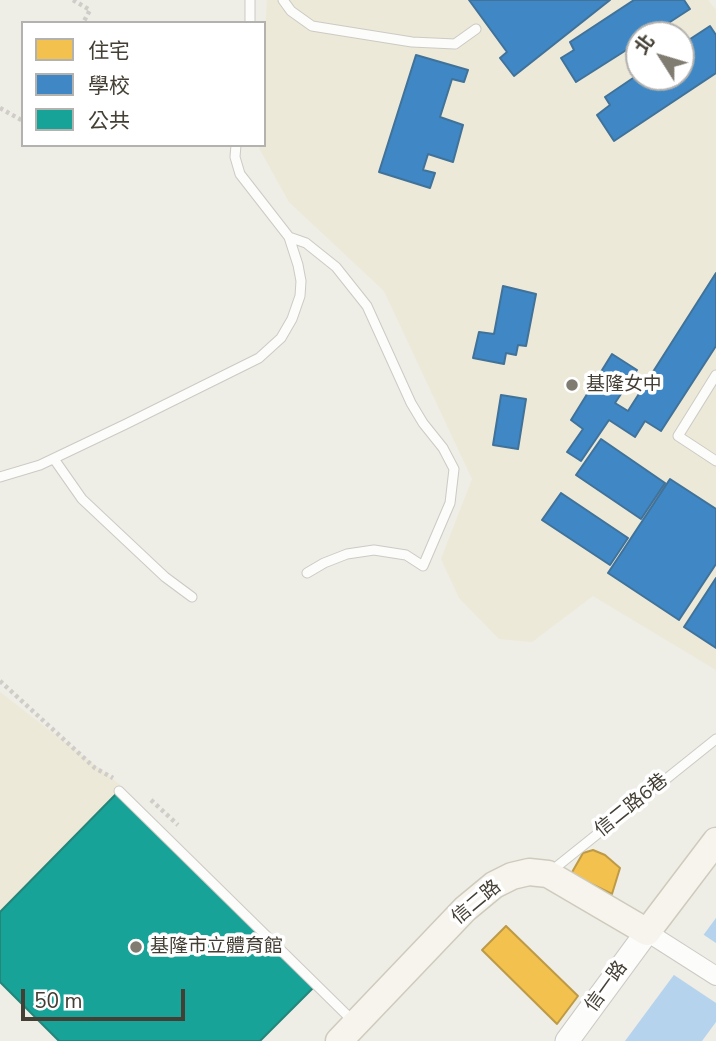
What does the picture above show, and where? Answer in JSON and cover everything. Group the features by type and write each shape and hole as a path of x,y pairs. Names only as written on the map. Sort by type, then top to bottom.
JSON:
{"main road":[{"path":"548,874 648,932 716,841"},
{"name":"信二路","path":"347,1032 479,897 512,876 529,872 548,874"}],"street":[{"path":"648,932 716,976"},
{"name":"信一路","path":"567,1041 648,932"}],"lane":[{"path":"250,0 250,21"},
{"path":"283,0 291,12 312,26 412,42 455,44 476,29"},
{"path":"0,477 54,459 259,358 281,338 292,319 300,296 299,265 289,237 240,174 235,157 236,147"},
{"path":"289,237 306,243 336,267 368,306 411,403 443,448 454,469 450,503 423,566 406,555 374,550 347,554 307,573"},
{"path":"716,375 678,436 716,461"},
{"path":"54,459 82,499 165,577 192,597"},
{"name":"信二路6巷","path":"548,874 716,739"},
{"path":"120,791 347,1032"}],"path":[{"path":"73,0 90,10 84,21"},
{"path":"0,108 21,120"}],"shaded area":[{"name":"基隆女中","path":"267,0 708,0 716,10 716,670 593,596 532,642 499,639 459,598 441,559 472,479 384,291 289,202 259,148 266,147"},
{"path":"0,692 123,787 0,911"}],"water":[{"path":"716,918 716,1022 702,1041 625,1041"}],"pier":[{"path":"701,933 716,943 716,1003 671,973"}],"building: 住宅":[{"path":"593,850 605,855 620,868 612,894 571,874 583,853"},
{"path":"506,926 578,996 557,1024 482,950"}],"building: 學校":[{"path":"469,0 610,0 514,76 500,58 507,52"},
{"path":"634,0 684,0 690,9 672,21 625,21 625,51 576,82 561,58 574,50 570,42"},
{"path":"710,26 716,35 716,73 695,87 695,36"},
{"path":"416,55 468,70 464,82 452,79 440,117 463,125 453,162 428,154 423,170 435,173 430,188 379,172"},
{"path":"625,83 625,91 689,91 614,141 597,115 610,105 605,97"},
{"path":"716,273 716,346 661,431 645,421 635,437 609,420 581,461 567,452 583,429 571,420 612,354 637,370 615,403 628,411"},
{"path":"503,286 536,294 526,346 518,345 516,355 506,353 504,364 473,358 479,332 494,334"},
{"path":"501,395 526,399 518,449 493,445"},
{"path":"601,439 665,483 641,519 576,475"},
{"path":"670,479 716,509 716,564 679,620 608,573"},
{"path":"561,493 628,538 610,565 542,520"},
{"path":"716,578 716,648 684,627"}],"building: 公共":[{"name":"基隆市立體育館","path":"117,793 313,988 260,1041 59,1041 0,982 0,912"}],"place":[{"name":"基隆女中","path":"572,385"},
{"name":"基隆市立體育館","path":"136,947"}]}
